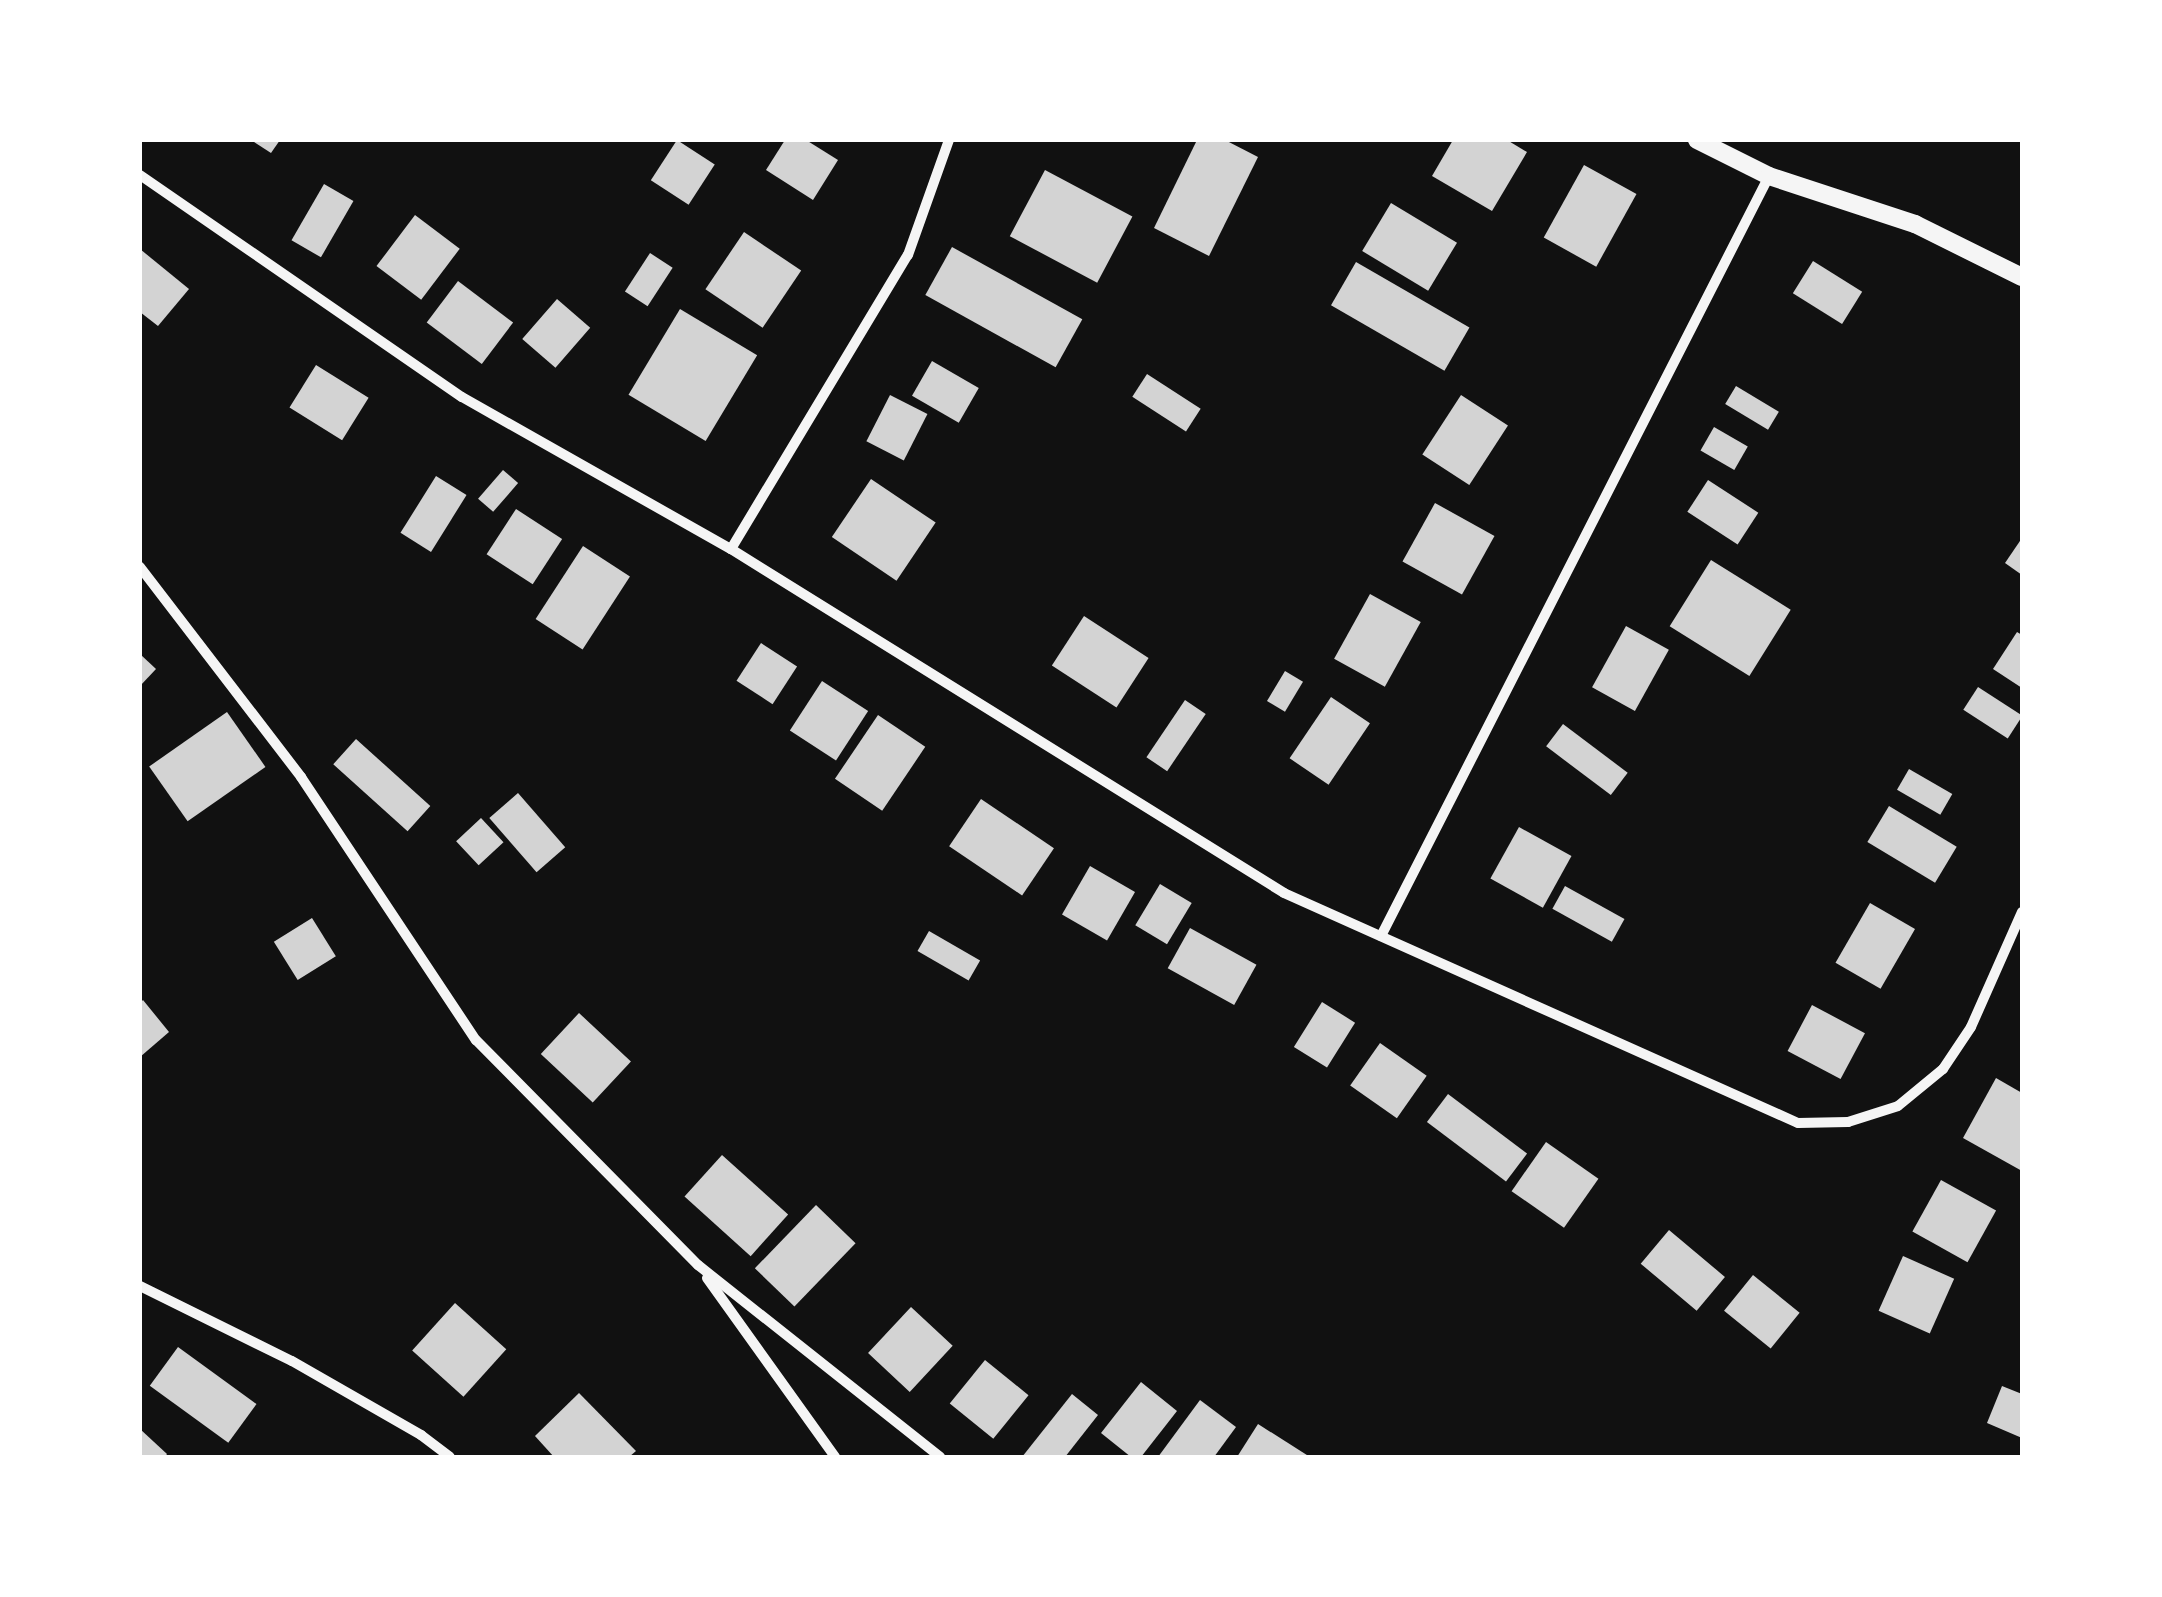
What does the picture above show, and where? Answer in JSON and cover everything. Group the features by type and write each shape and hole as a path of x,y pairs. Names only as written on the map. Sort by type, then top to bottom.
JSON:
{"street":[{"path":"732,549 908,255 950,140"},
{"path":"1697,140 1769,176 1915,224 2022,277"},
{"path":"140,175 462,398 732,549 1284,893 1798,1123 1848,1122 1898,1106 1943,1069 1971,1027 2022,912"},
{"path":"1381,936 1769,176"},
{"path":"140,567 301,777 476,1040 698,1265 940,1457"},
{"path":"698,1265 835,1457"},
{"path":"140,1286 292,1362 421,1435 450,1457"}],"building":[{"path":"251,140 280,140 271,153"},
{"path":"677,140 715,165 689,205 651,180"},
{"path":"785,140 806,140 838,160 813,200 766,170"},
{"path":"1197,140 1225,140 1258,157 1209,256 1154,228"},
{"path":"1453,140 1507,140 1527,152 1492,211 1432,176"},
{"path":"1584,165 1636,194 1596,267 1544,238"},
{"path":"1045,170 1132,216 1097,283 1010,236"},
{"path":"324,184 353,201 321,257 292,240"},
{"path":"1391,203 1457,243 1428,291 1362,251"},
{"path":"415,215 460,249 421,300 376,266"},
{"path":"744,232 801,271 763,328 705,289"},
{"path":"952,247 1082,319 1056,367 925,295"},
{"path":"140,249 189,289 158,326 140,312"},
{"path":"650,253 673,268 648,306 625,292"},
{"path":"1813,261 1862,292 1842,324 1793,293"},
{"path":"1356,262 1469,328 1444,371 1331,305"},
{"path":"458,281 513,323 482,364 427,323"},
{"path":"557,299 590,328 555,368 522,339"},
{"path":"680,309 757,355 706,441 628,395"},
{"path":"932,361 979,388 959,423 912,396"},
{"path":"316,365 369,398 342,440 290,407"},
{"path":"1147,374 1201,409 1186,432 1132,397"},
{"path":"1736,386 1779,412 1768,430 1725,404"},
{"path":"890,395 927,414 904,460 866,441"},
{"path":"1461,395 1508,425 1469,485 1422,455"},
{"path":"1714,427 1748,446 1734,470 1700,450"},
{"path":"503,470 518,483 493,512 478,499"},
{"path":"436,476 467,495 431,552 400,533"},
{"path":"871,479 936,523 897,581 832,537"},
{"path":"1708,480 1758,513 1738,545 1687,512"},
{"path":"1435,503 1494,536 1462,595 1403,562"},
{"path":"516,509 562,539 533,584 487,554"},
{"path":"2022,538 2022,575 2005,563"},
{"path":"583,546 630,576 583,649 536,619"},
{"path":"1711,560 1791,610 1749,676 1670,626"},
{"path":"1370,594 1421,622 1385,687 1334,659"},
{"path":"1084,616 1149,658 1116,707 1052,665"},
{"path":"1626,626 1669,650 1635,711 1592,687"},
{"path":"2017,632 2022,635 2022,688 1993,669"},
{"path":"761,643 797,666 773,704 736,681"},
{"path":"140,654 156,669 140,686"},
{"path":"1285,671 1303,682 1285,712 1267,701"},
{"path":"822,681 868,711 836,760 790,730"},
{"path":"1978,687 2022,716 2008,739 1963,710"},
{"path":"1331,697 1370,723 1329,785 1290,758"},
{"path":"1185,700 1206,714 1167,771 1146,757"},
{"path":"227,712 265,767 188,821 149,766"},
{"path":"878,715 925,747 882,811 835,779"},
{"path":"1563,724 1628,773 1611,795 1546,746"},
{"path":"356,739 430,806 408,831 333,764"},
{"path":"1909,769 1952,794 1940,815 1897,790"},
{"path":"518,793 565,847 537,872 489,818"},
{"path":"981,799 1054,848 1022,895 949,846"},
{"path":"1889,806 1957,847 1935,883 1867,842"},
{"path":"481,818 504,842 479,865 456,841"},
{"path":"1519,827 1571,856 1543,908 1490,879"},
{"path":"1090,866 1135,892 1107,940 1062,914"},
{"path":"1160,884 1192,903 1167,944 1135,925"},
{"path":"1565,886 1624,919 1612,942 1552,909"},
{"path":"1870,903 1915,929 1881,989 1836,963"},
{"path":"312,918 336,956 298,980 274,942"},
{"path":"1190,928 1256,965 1234,1005 1168,968"},
{"path":"929,931 980,960 969,980 918,951"},
{"path":"143,1000 169,1032 140,1057 140,1003"},
{"path":"1322,1002 1355,1023 1327,1068 1294,1047"},
{"path":"1812,1005 1865,1033 1841,1079 1788,1051"},
{"path":"579,1013 631,1061 593,1102 541,1054"},
{"path":"1380,1043 1427,1076 1397,1118 1350,1086"},
{"path":"1996,1078 2022,1093 2022,1171 1963,1138"},
{"path":"1448,1094 1527,1154 1506,1182 1427,1122"},
{"path":"1546,1142 1598,1179 1564,1228 1512,1191"},
{"path":"722,1155 788,1215 751,1256 685,1197"},
{"path":"1941,1180 1996,1211 1967,1262 1912,1232"},
{"path":"816,1205 856,1243 794,1307 755,1268"},
{"path":"1669,1230 1725,1277 1697,1311 1641,1264"},
{"path":"1903,1256 1954,1279 1930,1334 1879,1311"},
{"path":"1753,1275 1800,1313 1771,1349 1724,1311"},
{"path":"455,1303 506,1349 463,1397 412,1351"},
{"path":"911,1307 953,1346 910,1392 868,1353"},
{"path":"178,1347 256,1404 228,1443 150,1386"},
{"path":"985,1360 1029,1395 993,1439 950,1404"},
{"path":"1141,1382 1177,1411 1141,1457 1131,1457 1101,1433"},
{"path":"2002,1386 2022,1394 2022,1438 1987,1423"},
{"path":"579,1393 636,1451 629,1457 554,1457 535,1436"},
{"path":"1072,1394 1098,1415 1065,1457 1022,1457"},
{"path":"1200,1400 1236,1427 1214,1457 1158,1457"},
{"path":"1258,1424 1310,1457 1237,1457"},
{"path":"140,1429 167,1454 165,1457 140,1457"}]}
